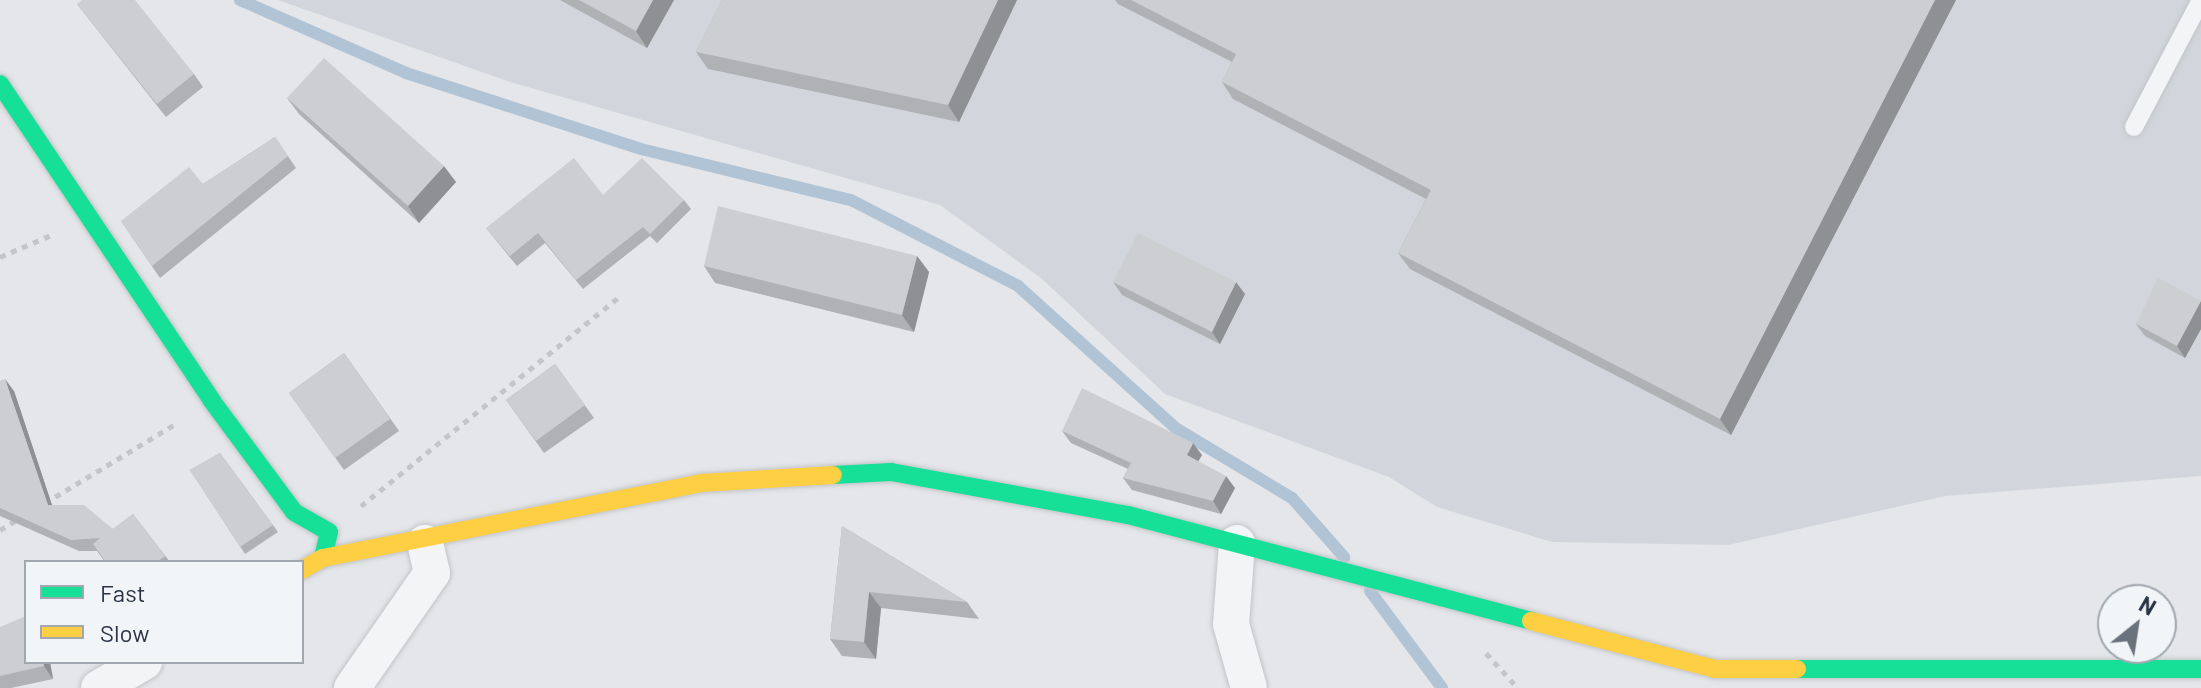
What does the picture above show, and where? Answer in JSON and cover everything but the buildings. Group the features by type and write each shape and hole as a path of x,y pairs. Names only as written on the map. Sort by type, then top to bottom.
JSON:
{"street":[{"path":"0,84 212,401 294,512 329,532 323,558"},
{"path":"304,569 323,558 425,543 701,483 891,472 1128,515 1715,669 2201,669"},
{"path":"352,688 432,573 425,543"},
{"path":"1237,543 1231,624 1249,688"},
{"path":"99,688 141,664"}],"lane":[{"path":"2134,127 2201,0"}],"path":[{"path":"329,532 619,297"},
{"path":"40,506 212,401"},
{"path":"0,530 26,514"}],"shaded area":[{"path":"278,0 2201,0 2201,476 1945,496 1728,545 1552,542 1437,507 1389,477 1165,394 1041,278 940,205 510,82"}],"waterway":[{"path":"240,0 406,73 641,149 851,200 1018,286 1177,429 1292,498 1344,557"},
{"path":"1370,591 1442,688"}],"traffic: fast":[{"path":"0,84 212,401 294,512 329,532 323,558"},
{"path":"833,475 891,472 1128,515 1531,621"},
{"path":"1797,669 2201,669"}],"traffic: slow":[{"path":"304,569 323,558 701,483 833,475"},
{"path":"1531,621 1715,669 1797,669"}]}
